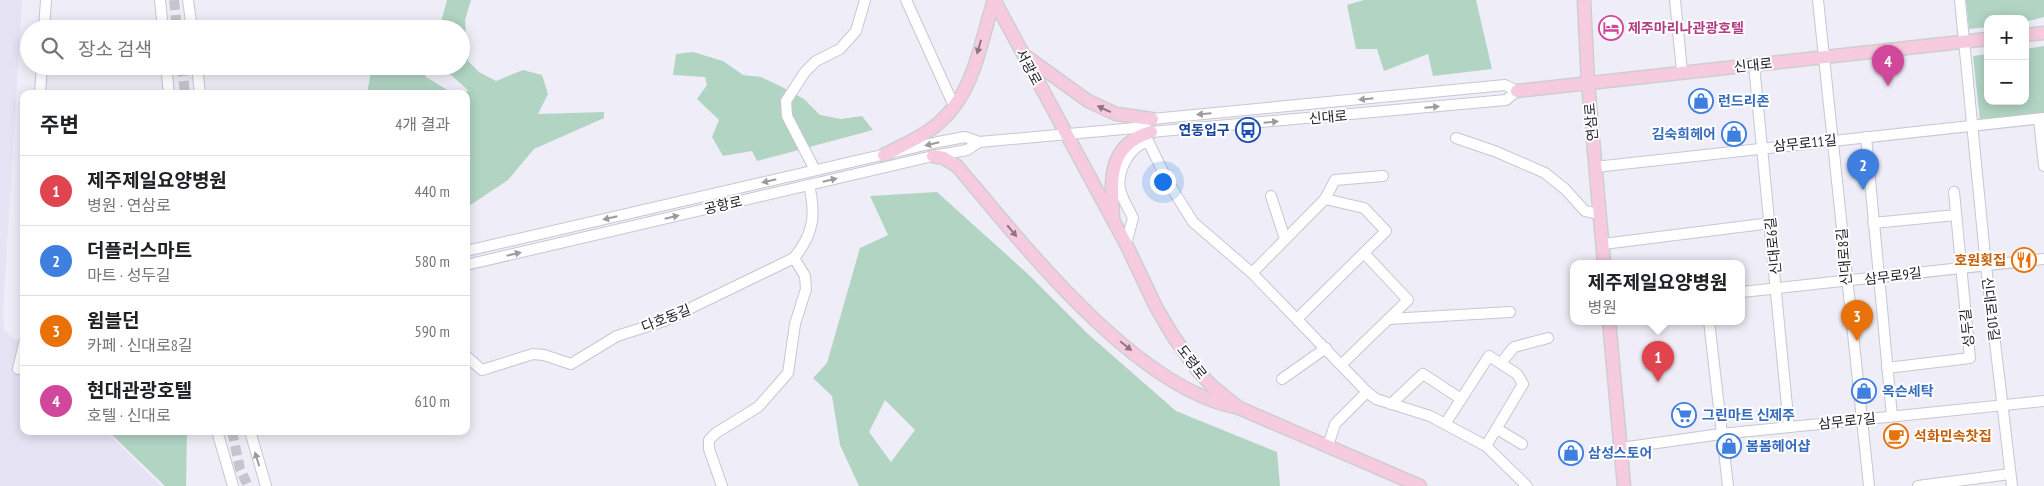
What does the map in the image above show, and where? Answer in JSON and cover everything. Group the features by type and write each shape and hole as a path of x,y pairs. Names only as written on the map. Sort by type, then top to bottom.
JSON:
{"main road":[{"path":"884,154 920,137 943,119 954,106 970,80 994,0"},
{"name":"서광로","path":"994,0 1065,133"},
{"name":"연삼로","path":"1584,0 1588,83 1604,260"},
{"path":"2029,35 2044,33"},
{"name":"신대로","path":"1518,90 1984,40"},
{"path":"1023,55 1061,84 1088,101 1116,114 1152,119"},
{"path":"1113,221 1111,179 1117,161 1125,146 1134,137 1151,132"},
{"name":"도령로","path":"1065,133 1126,244 1156,307 1186,356 1212,386 1239,408 1420,486"},
{"path":"933,156 944,158 957,166 1033,255 1100,325 1170,378 1204,397 1239,408"},
{"path":"1608,325 1624,486"}],"street":[{"path":"45,20 46,0"},
{"path":"160,0 162,20"},
{"path":"188,0 191,20"},
{"path":"815,170 787,116 786,100 805,72 816,60 840,49 856,31 865,0"},
{"path":"906,0 954,106"},
{"path":"1675,0 1682,72"},
{"name":"신대로8길","path":"1818,0 1834,140 1860,419 1869,486"},
{"name":"신대로10길","path":"1960,0 1974,125 1986,266 2012,486"},
{"name":"신대로6길","path":"1754,65 1771,223 1789,427"},
{"path":"40,90 41,75"},
{"path":"167,75 169,90"},
{"path":"198,75 200,90"},
{"name":"신대로","path":"1065,133 1136,128 1151,132 1506,100 1518,90 1505,85 1152,119 1136,128"},
{"path":"2041,118 2044,166"},
{"name":"삼무로11길","path":"1596,167 2041,118"},
{"name":"공항로","path":"470,250 965,137 979,142 1065,133"},
{"path":"1866,137 1892,416"},
{"path":"1456,138 1497,152 1545,173 1565,189 1585,211 1600,214"},
{"path":"1126,244 1133,218 1120,190 1120,175 1132,150 1148,141 1177,198 1193,222 1252,273 1367,392 1376,400 1413,410 1486,446 1527,486"},
{"name":"공항로","path":"470,264 933,156 967,150 979,142"},
{"path":"1252,273 1325,200 1335,180 1383,176"},
{"path":"722,486 709,450 709,440 716,433 758,407 788,373 795,324 806,289 805,276 794,258 803,247 812,228 814,206 809,185"},
{"name":"성두길","path":"1887,368 1970,358 1954,192"},
{"path":"1271,196 1285,239"},
{"path":"1297,319 1386,231 1364,208 1325,200"},
{"path":"1873,224 1956,215"},
{"path":"1602,244 1771,223"},
{"path":"1342,364 1408,300 1364,253"},
{"name":"다호동길","path":"470,360 482,370 533,354 544,354 572,364 617,336 664,321 794,258"},
{"name":"삼무로9길","path":"1745,292 2044,259"},
{"path":"1389,319 1510,312"},
{"path":"1709,325 1728,486"},
{"path":"1501,363 1514,347 1548,338"},
{"path":"1282,379 1326,348"},
{"path":"1444,424 1489,356 1517,374 1523,384 1486,446"},
{"path":"1391,404 1423,374 1461,399"},
{"path":"1328,446 1335,424 1367,392"},
{"name":"삼무로7길","path":"1621,448 1721,434 2044,400"},
{"path":"1497,428 1522,444"},
{"path":"218,435 233,486"},
{"path":"251,435 266,486"},
{"path":"1918,486 1942,485 2010,474"}],"shaded area":[{"path":"0,0 22,0 3,314 4,330 20,343 20,435 110,435 161,486 0,486"}],"green space":[{"path":"447,0 471,0 465,20 441,20"},
{"path":"1364,0 1476,0 1492,69 1433,76 1428,54 1384,71 1377,49 1356,49 1347,5"},
{"path":"1966,0 2044,0 2044,17 2029,21 2029,15 1984,15 1984,27 1969,29"},
{"path":"2044,46 2044,114 1980,121 1973,56 1984,55 1984,105 2029,105 2029,48"},
{"path":"693,52 723,61 743,75 761,77 780,86 804,99 820,115 841,119 862,116 873,130 757,161 752,151 723,156 712,137 719,120 697,99 707,85 705,77 673,75 676,54"},
{"path":"470,63 479,72 496,81 523,70 542,75 548,94 538,114 604,112 604,118 534,149 508,180 470,205 470,90 451,75 470,75"},
{"path":"370,75 425,75 447,90 368,90"},
{"path":"937,192 1028,274 1088,334 1176,411 1277,452 1280,486 859,486 840,445 832,396 813,378 827,363 860,248 888,235 870,196","holes":["885,400 915,430 891,462 869,432"]},
{"path":"112,435 187,435 186,486 165,486"}],"tunnel":[{"path":"174,0 176,20"},
{"path":"183,75 185,90"},
{"path":"233,435 240,469 248,486"}],"place":[{"name":"제주마리나관광호텔","path":"1611,28"},
{"name":"현대관광호텔","path":"1888,86"},
{"name":"런드리존","path":"1701,101"},
{"name":"연동입구","path":"1248,130"},
{"name":"김숙희헤어","path":"1734,134"},
{"name":"더플러스마트","path":"1863,190"},
{"name":"호원횟집","path":"2024,260"},
{"name":"윔블던","path":"1857,341"},
{"name":"제주제일요양병원","path":"1658,382"},
{"name":"옥슨세탁","path":"1864,391"},
{"name":"그린마트 신제주","path":"1684,415"},
{"name":"석화민속찻집","path":"1896,436"},
{"name":"봄봄헤어샵","path":"1729,446"},
{"name":"삼성스토어","path":"1571,453"}]}
